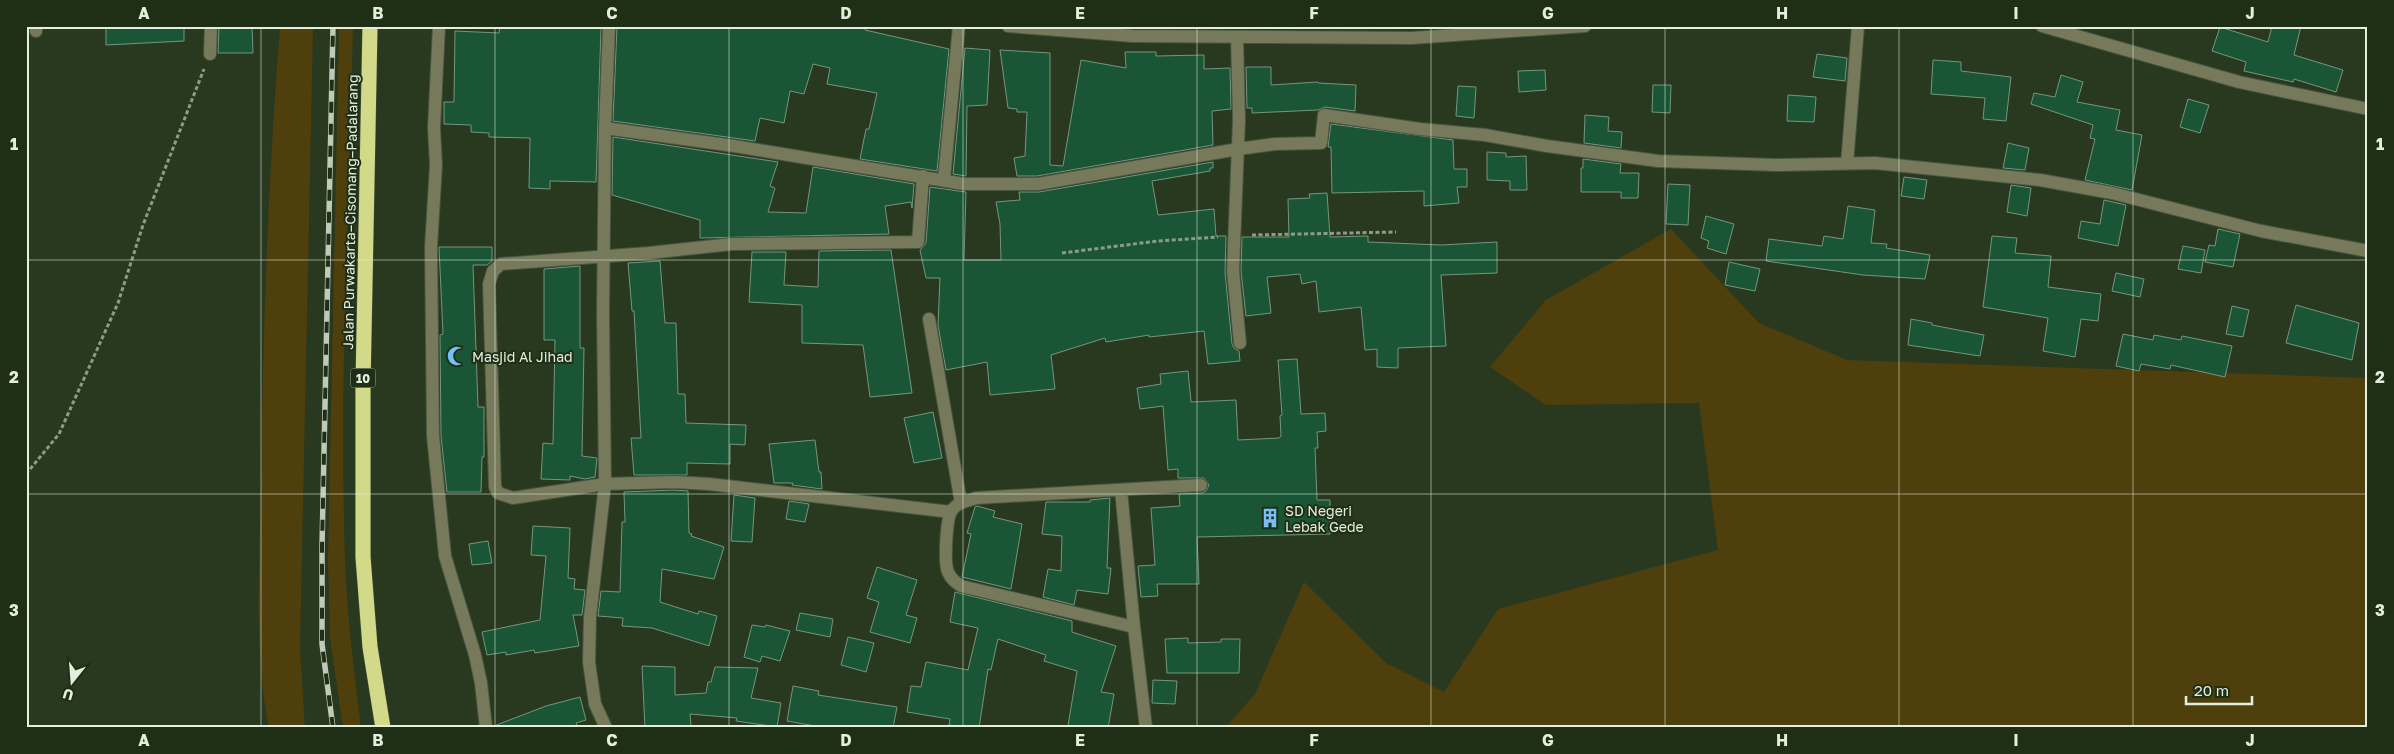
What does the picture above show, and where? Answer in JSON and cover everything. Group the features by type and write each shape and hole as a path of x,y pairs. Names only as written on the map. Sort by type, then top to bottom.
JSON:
{"highway":[{"name":"Jalan Purwakarta–Cisomang–Padalarang","path":"370,26 362,385 363,557 370,647 383,728"}],"street":[{"path":"210,54 211,26"},
{"path":"439,26 434,128 436,165 431,247 433,436 444,556 482,683 486,728"},
{"path":"606,728 595,704 589,662 590,617 605,484 603,314 605,128 609,26"},
{"path":"944,180 959,26"},
{"path":"1008,26 1133,36 1237,38 1412,38 1585,26"},
{"path":"1847,164 1858,26"},
{"path":"2042,26 2075,30 2148,58 2239,82 2368,109"},
{"path":"1237,38 1238,149 1233,271 1240,343"},
{"path":"605,128 734,146 964,184 1038,184 1238,149 1275,144 1321,143 1324,115 1420,129 1485,135 1547,146 1658,161 1776,165 1875,163 2040,180 2112,193 2261,231 2368,251"},
{"path":"923,176 918,242 732,244 501,264 493,271 489,284 494,487 498,493 512,498 605,484 709,484 951,512"},
{"path":"929,319 961,502"},
{"path":"1134,627 961,586 951,579 947,570 947,527 951,512 961,502 976,498 1201,485"},
{"path":"1121,490 1146,728"}],"path":[{"path":"26,474 59,434 118,302 143,225 210,54"}],"shaded area":[{"path":"280,26 313,26 300,648 305,728 269,728 264,698 259,637 265,312 269,197"},
{"path":"339,26 353,26 345,293 343,493 347,601 361,728 343,728 330,637 328,560"},
{"path":"1671,229 1759,323 1847,360 2368,378 2368,728 1225,728 1255,694 1304,582 1386,663 1444,692 1498,609 1718,550 1699,403 1546,405 1490,367 1546,300"}],"building":[{"path":"106,26 184,26 184,41 106,45"},
{"path":"219,26 252,26 253,53 218,53"},
{"path":"617,26 866,26 865,30 949,49 937,171 860,159 866,129 869,129 877,93 827,84 830,68 813,64 804,94 790,91 784,123 760,118 755,141 613,121"},
{"path":"2272,26 2301,26 2294,55 2343,70 2336,92 2294,79 2293,82 2244,71 2246,62 2212,51 2220,27 2268,42"},
{"path":"500,27 601,28 596,182 550,181 550,189 529,188 530,138 489,137 489,133 471,132 471,125 444,124 444,102 454,102 455,31 499,33"},
{"path":"965,48 990,50 987,105 967,106 966,176 953,174"},
{"path":"1000,50 1050,53 1050,165 1063,166 1081,60 1126,68 1125,52 1156,52 1156,56 1204,55 1204,69 1230,68 1231,109 1212,111 1213,145 1037,176 1017,176 1014,158 1025,156 1027,112 1017,112 1017,109 1008,108"},
{"path":"1817,54 1847,58 1845,81 1813,77"},
{"path":"1933,60 1961,62 1961,71 2011,77 2006,121 1983,119 1985,98 1931,94"},
{"path":"1246,67 1271,67 1271,85 1318,82 1356,85 1355,111 1325,107 1318,110 1252,113 1252,108 1247,108"},
{"path":"1545,70 1546,90 1519,92 1518,71"},
{"path":"2061,75 2083,82 2077,102 2120,110 2116,130 2142,135 2132,190 2085,180 2095,139 2090,138 2093,125 2031,104 2034,93 2055,97"},
{"path":"1653,85 1671,85 1670,113 1652,112"},
{"path":"1458,86 1476,87 1474,118 1456,116"},
{"path":"1788,95 1816,97 1814,122 1787,121"},
{"path":"2188,99 2209,105 2200,133 2180,127"},
{"path":"1585,115 1609,117 1608,131 1622,132 1621,148 1584,143"},
{"path":"1331,124 1453,140 1454,169 1467,169 1467,187 1457,187 1459,203 1424,206 1424,191 1332,193 1331,147 1328,147"},
{"path":"613,137 778,162 770,186 775,188 768,212 806,213 813,167 914,184 912,208 911,202 885,206 889,234 700,238 700,220 612,195"},
{"path":"2008,143 2029,148 2025,170 2003,168"},
{"path":"1487,152 1506,153 1506,157 1526,156 1527,190 1510,190 1510,181 1487,180"},
{"path":"1583,159 1621,164 1620,173 1639,173 1638,198 1621,198 1621,192 1581,192"},
{"path":"1213,162 1213,168 1210,168 1210,171 1152,181 1158,215 1214,209 1216,236 1226,236 1225,272 1232,344 1239,351 1240,361 1208,364 1204,331 1149,337 1149,335 1106,342 1105,338 1051,355 1055,389 990,395 987,362 946,370 938,325 940,278 926,278 920,250 926,243 930,187 966,192 964,260 1001,260 1000,224 996,202 1020,200 1019,192 1039,192"},
{"path":"1904,177 1927,180 1924,199 1901,196"},
{"path":"1668,184 1690,185 1688,225 1666,224"},
{"path":"2011,185 2031,188 2027,216 2007,212"},
{"path":"1327,193 1330,237 1368,236 1368,242 1441,245 1497,242 1497,273 1441,275 1446,346 1398,348 1398,368 1377,367 1377,349 1365,350 1361,307 1319,312 1316,281 1302,284 1300,274 1267,277 1271,313 1246,316 1241,271 1242,237 1289,237 1288,199 1310,198 1309,194"},
{"path":"2104,200 2126,205 2118,246 2078,238 2081,221 2100,224"},
{"path":"1848,206 1875,210 1871,243 1887,244 1886,248 1930,255 1925,279 1863,275 1766,261 1769,239 1822,246 1824,236 1843,239"},
{"path":"1706,216 1734,224 1726,254 1707,248 1709,241 1701,238"},
{"path":"2218,229 2240,234 2233,267 2205,262 2209,245 2215,246"},
{"path":"1992,236 2017,238 2015,253 2051,256 2048,287 2101,294 2098,321 2081,319 2075,357 2043,351 2048,318 1983,307"},
{"path":"2183,246 2205,250 2201,273 2178,269"},
{"path":"439,247 492,247 492,261 487,265 473,265 478,407 484,407 484,457 482,457 481,492 447,492 441,436 440,335 443,334"},
{"path":"891,250 912,393 870,397 863,345 802,343 802,305 749,302 752,252 786,252 784,285 818,287 819,251"},
{"path":"660,261 665,323 676,323 678,394 685,394 686,423 746,425 745,445 730,444 730,464 687,463 687,475 634,475 631,438 641,438 634,311 632,311 628,263"},
{"path":"1729,262 1760,269 1755,291 1725,285"},
{"path":"580,266 580,348 584,348 582,456 597,458 595,477 585,479 570,476 570,480 541,479 543,443 553,444 555,340 544,340 544,269"},
{"path":"2116,273 2144,279 2140,297 2112,291"},
{"path":"2296,305 2359,323 2352,360 2286,343"},
{"path":"2232,306 2249,310 2243,337 2226,334"},
{"path":"1911,319 1984,335 1980,356 1908,345"},
{"path":"2123,334 2153,340 2154,335 2181,340 2182,336 2232,346 2225,377 2171,365 2170,369 2141,364 2139,371 2116,366"},
{"path":"1297,359 1301,414 1325,413 1326,431 1317,432 1318,448 1315,448 1317,500 1330,500 1330,534 1197,537 1199,584 1157,584 1158,596 1141,597 1138,566 1155,565 1151,508 1180,506 1179,494 1202,493 1206,491 1209,485 1204,478 1178,478 1178,469 1168,470 1163,406 1140,409 1137,388 1161,384 1160,374 1188,371 1191,402 1236,400 1238,440 1279,438 1281,436 1280,416 1282,415 1278,360"},
{"path":"933,412 942,458 914,463 904,418"},
{"path":"815,440 822,489 792,485 793,483 774,483 769,444"},
{"path":"688,491 689,533 692,534 691,536 724,547 714,579 662,569 660,602 698,614 699,611 717,616 709,646 652,628 622,626 623,618 598,616 601,591 620,592 622,522 625,522 624,492"},
{"path":"734,495 755,498 752,542 731,541"},
{"path":"1110,498 1107,568 1111,568 1108,594 1077,590 1074,605 1043,597 1048,569 1061,571 1062,536 1042,534 1046,502 1090,502 1090,500"},
{"path":"789,501 809,504 805,522 786,519"},
{"path":"975,507 995,511 993,517 1022,524 1011,589 962,577 971,534 967,533"},
{"path":"533,526 570,528 568,578 575,579 574,589 585,590 582,615 573,615 579,646 535,653 534,650 506,655 506,652 487,655 482,632 540,620 546,556 531,555"},
{"path":"488,541 492,563 472,565 469,544"},
{"path":"877,567 917,580 906,615 917,618 910,643 870,632 879,602 867,598"},
{"path":"955,592 1072,621 1072,632 1116,646 1101,692 1114,694 1108,728 1068,726 1077,671 1044,661 1046,655 998,639 991,670 988,669 979,728 949,725 950,719 907,712 911,686 921,687 926,662 968,670 978,628 950,622"},
{"path":"800,613 833,619 830,637 796,630"},
{"path":"752,625 765,627 766,625 790,631 780,661 762,656 760,662 744,657"},
{"path":"848,637 874,643 866,672 841,665"},
{"path":"1188,638 1188,643 1221,642 1221,639 1240,639 1239,673 1167,673 1165,639"},
{"path":"642,666 675,667 675,695 706,693 708,682 711,682 715,667 758,668 751,698 781,703 777,727 736,721 737,718 690,714 691,726 645,728"},
{"path":"1153,680 1177,681 1175,704 1152,703"},
{"path":"793,686 819,691 818,695 897,707 893,728 826,728 787,721"},
{"path":"580,697 586,720 576,723 578,728 494,728 494,726 546,706"}],"railway":[{"path":"333,26 322,547 322,644 333,728"}],"place":[{"name":"Masjid Al Jihad","path":"457,356"},
{"name":"SD Negeri Lebak Gede","path":"1270,518"}]}
